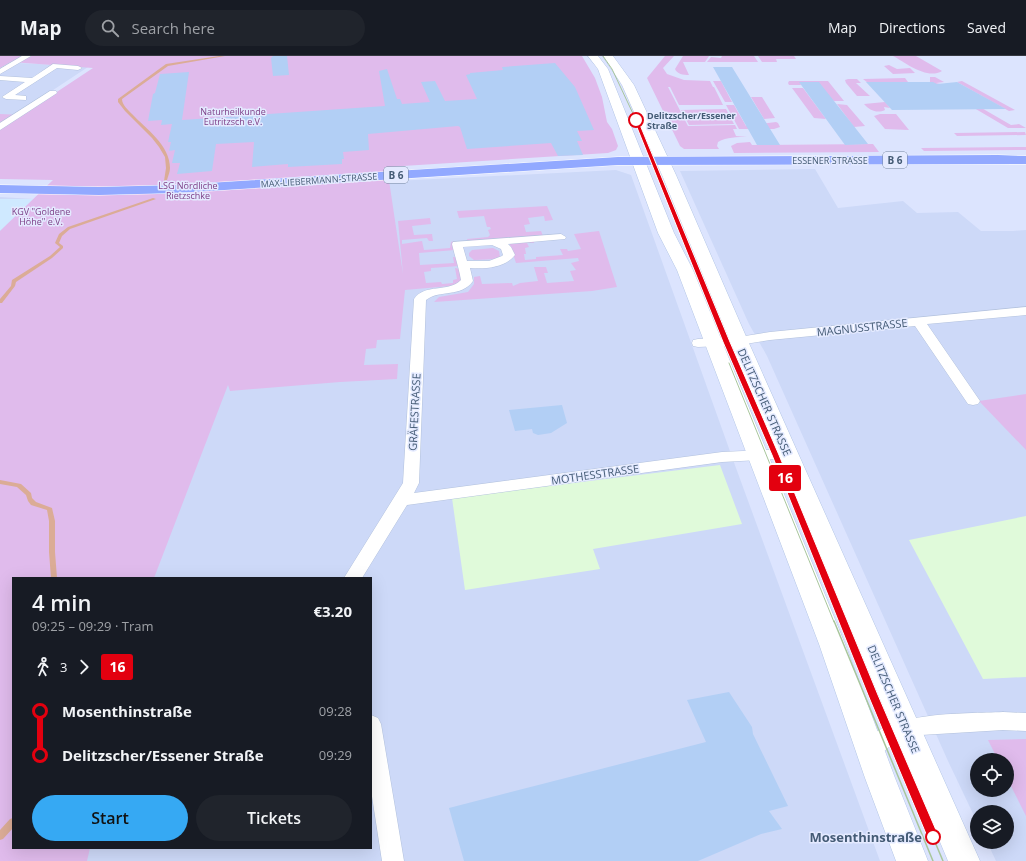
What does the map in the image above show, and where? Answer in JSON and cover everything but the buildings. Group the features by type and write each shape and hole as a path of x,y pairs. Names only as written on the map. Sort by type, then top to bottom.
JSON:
{"main road":[{"name":"DELITZSCHER STRASSE","path":"593,56 603,69 666,233 685,270 706,343 758,455 832,644 912,861"},
{"name":"DELITZSCHER STRASSE","path":"608,56 628,85 964,861"},
{"name":"ESSENER STRASSE","path":"998,159 1026,157"},
{"name":"ESSENER STRASSE","path":"662,162 1026,160"},
{"name":"MAX-LIEBERMANN-STRASSE","path":"0,189 139,190 638,161 662,162"}],"street":[{"path":"0,72 27,56"},
{"path":"23,98 6,97 56,66 78,68"},
{"path":"0,78 33,80"},
{"path":"0,127 53,93"},
{"path":"0,116 15,117"},
{"name":"GRÄFESTRASSE","path":"354,577 411,482 420,299 429,293 462,286 467,281 464,264 462,263 457,244 562,237"},
{"path":"464,264 500,263 507,260 509,256 506,247 495,242"},
{"name":"MAGNUSSTRASSE","path":"706,343 739,341 770,336 1026,311"},
{"path":"919,322 973,401"},
{"name":"MOTHESSTRASSE","path":"401,500 722,457 789,454"},
{"path":"870,750 889,734 921,726 1003,721 1026,722"},
{"path":"372,730 393,861"}],"shaded area":[{"path":"19,63 88,67 0,125 0,74"},
{"path":"815,169 838,208 903,201 917,213 958,212 981,231 1026,230 1026,861 996,861 990,849 1014,849 1014,805 970,805 970,807 767,356 749,324 680,171"},
{"path":"616,170 631,175 736,468 880,861 0,861 0,197 34,199"},
{"path":"0,199 34,199 0,231"},
{"path":"720,465 742,524 593,549 600,569 465,590 452,498"},
{"path":"1026,516 1026,677 983,679 909,540"}],"green space":[{"name":"LSG Nördliche Rietzschke","path":"0,56 582,56 595,78 602,97 607,122 612,129 618,146 616,150 608,153 387,167 403,274 398,221 430,218 431,224 412,226 414,235 432,234 433,241 429,241 427,238 402,240 402,244 422,241 424,250 450,248 451,242 454,241 455,250 419,253 420,265 454,263 453,257 457,257 459,266 431,268 431,271 424,272 426,283 453,283 453,280 457,279 455,268 460,269 462,279 457,284 450,286 405,290 400,339 377,340 376,348 366,349 364,365 398,364 397,379 230,391 228,385 154,577 12,577 12,849 90,849 87,861 0,861 0,231 53,180 0,179 0,114 22,115 93,68 11,62 0,68"},
{"path":"665,56 674,56 663,68 667,74 684,80 710,81 713,87 668,87 688,126 735,125 737,129 733,129 736,136 747,137 721,140 718,142 717,146 719,149 684,149 680,146 647,78"},
{"path":"683,56 709,56 705,62 683,62 689,75 685,75 680,74 675,69"},
{"path":"722,56 754,56 758,62 707,62 711,57 721,58"},
{"path":"758,56 794,56 796,59 776,59 777,62 762,62"},
{"path":"893,56 916,56 942,71 936,73 923,72"},
{"path":"889,65 897,69 910,68 915,73 893,74 884,66"},
{"path":"930,77 935,77 944,82 936,83 1011,125 1019,124 1026,128 1008,128 930,82"},
{"path":"905,78 908,82 868,83 863,79"},
{"path":"857,79 861,83 856,83 870,96 857,96 846,83 845,80"},
{"path":"713,81 721,81 732,102 725,102"},
{"path":"789,81 828,81 844,101 834,101 800,82 801,85 789,85"},
{"path":"962,81 1015,110 1009,111 957,82"},
{"path":"670,87 714,87 723,105 679,105"},
{"path":"792,88 803,88 826,119 814,118"},
{"path":"751,97 762,97 775,118 764,119"},
{"path":"885,102 890,108 884,107 885,110 879,112 871,110 864,104"},
{"path":"837,104 847,105 865,126 854,127"},
{"path":"726,105 734,105 746,126 776,122 780,127 774,129 739,129"},
{"path":"726,109 734,124 689,125 681,110"},
{"path":"880,114 896,114 909,130 885,129 874,116"},
{"path":"1025,132 1026,135 957,136 954,133"},
{"path":"750,142 752,145 873,144 879,152 734,153 731,146 737,143"},
{"path":"1026,147 1026,150 924,151 921,148"},
{"path":"547,206 553,220 545,221 544,216 528,218 530,224 524,225 526,232 541,231 543,236 468,242 467,239 488,237 490,235 488,230 491,229 490,227 487,227 484,216 459,218 457,211"},
{"path":"599,231 617,287 592,291 434,302 439,297 468,292 474,284 474,277 480,276 482,284 512,283 513,286 520,283 538,281 534,267 546,267 548,273 544,273 547,283 574,281 570,271 576,270 571,263 579,261 578,258 516,263 509,242 534,241 534,243 527,243 529,247 525,248 526,254 524,254 525,260 536,259 536,257 563,255 560,249 567,249 568,251 581,249 574,234"},
{"path":"493,248 499,251 500,257 498,259 474,260 469,256 469,253 472,250"},
{"path":"1026,394 1026,450 979,401"},
{"path":"1026,739 1026,816 1014,792 1014,753 994,753 988,740"}],"waterway":[{"path":"165,180 168,168 166,157 161,147 120,102 120,99 167,65 224,56"},
{"path":"0,302 13,286 14,281 51,257 62,247 57,243 60,235 69,228 154,199"},
{"path":"0,482 19,485 29,494 31,501 50,509 52,521 54,577"},
{"path":"0,836 12,823"}],"tram line":[{"path":"603,56 612,69 636,120 727,342 776,455 843,622"},
{"name":"16","path":"636,120 646,149 726,342 776,455 873,695 933,837"},
{"path":"729,363 834,622"},
{"path":"834,621 933,861"},
{"path":"842,621 943,861"}],"place":[{"name":"Delitzscher/Essener Straße","path":"636,120"},
{"name":"Mosenthinstraße","path":"933,837"}],"park label":[{"name":"Naturheilkunde Eutritzsch e.V.","path":"233,116"},
{"name":"KGV \"Goldene Höhe\" e.V.","path":"41,216"}]}
